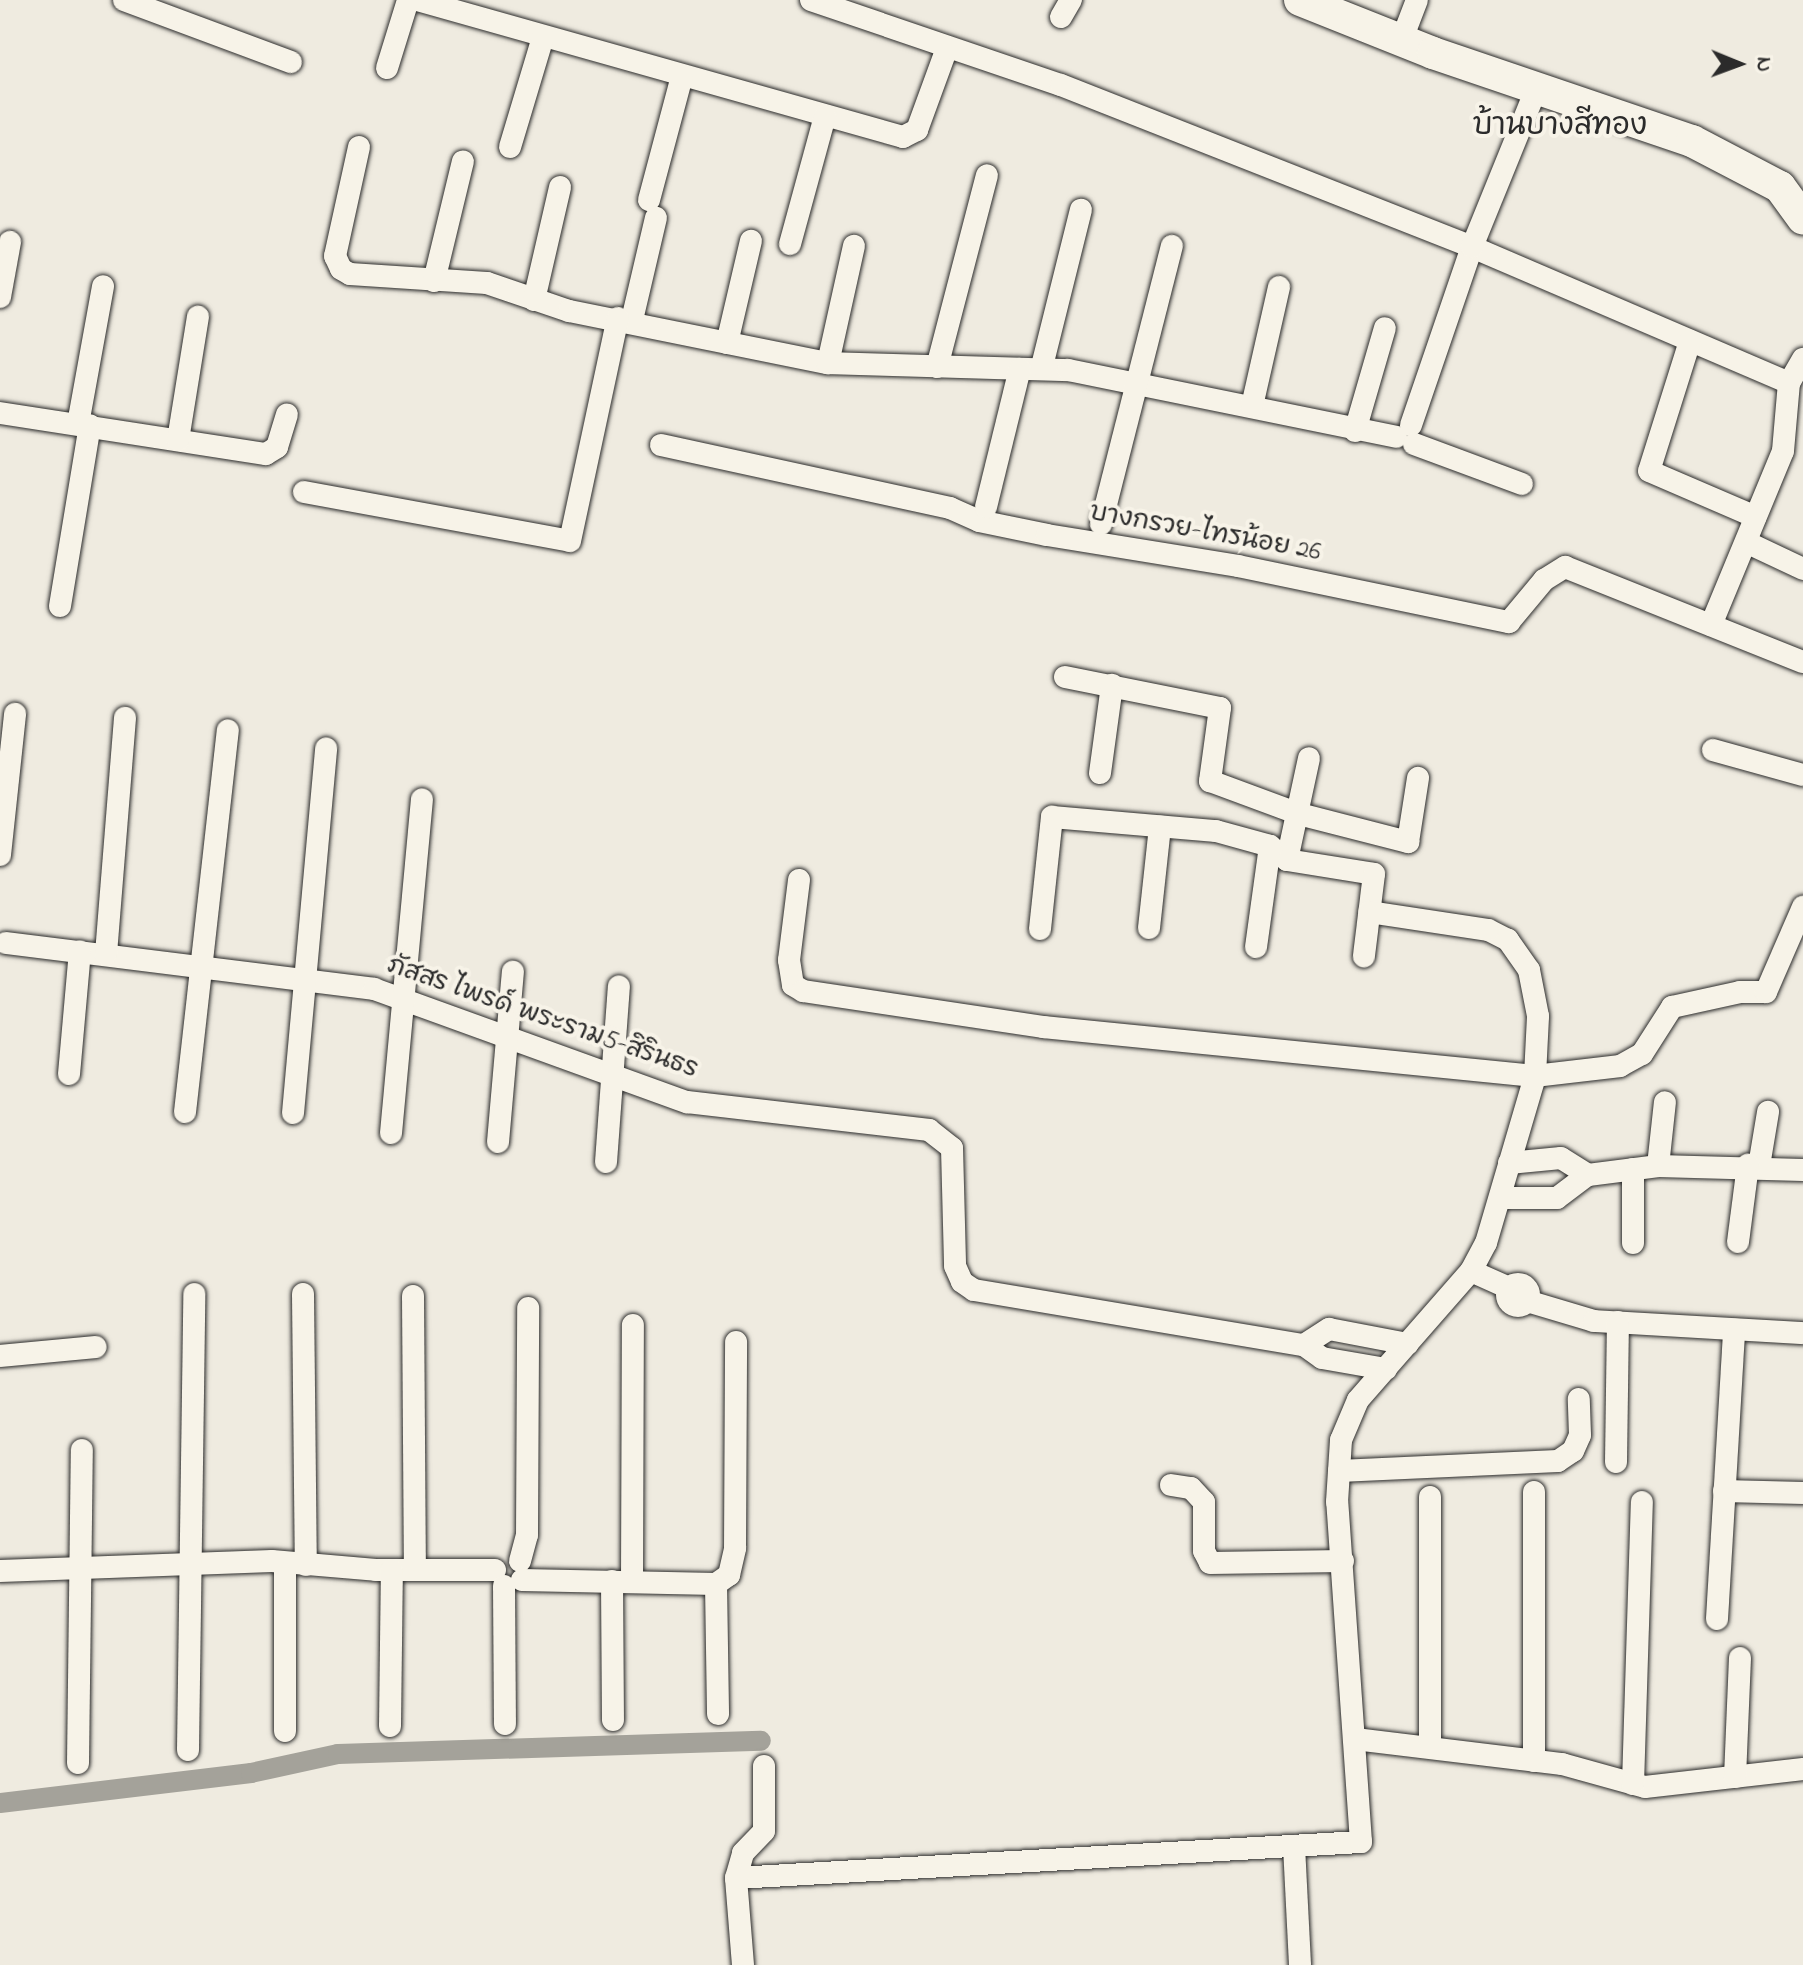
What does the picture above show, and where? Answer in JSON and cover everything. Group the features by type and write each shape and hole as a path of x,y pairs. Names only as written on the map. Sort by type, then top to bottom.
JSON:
{"main road":[{"path":"1300,0 1692,141 1780,187 1803,219"}],"street":[{"path":"124,0 291,62"},
{"path":"387,68 408,0"},
{"path":"417,0 825,116 910,136 947,48"},
{"path":"811,0 1061,85 1472,247 1789,383"},
{"path":"1402,39 1417,0"},
{"path":"510,147 543,37"},
{"path":"304,492 570,541 682,76"},
{"path":"1407,436 1472,247 1537,87"},
{"path":"790,244 825,116"},
{"path":"359,147 336,264 350,274 487,283 534,300 828,363 1031,368 1137,382 1355,431 1407,436 1522,484"},
{"path":"434,281 463,161"},
{"path":"937,367 987,175"},
{"path":"534,300 560,187"},
{"path":"986,507 1081,210"},
{"path":"727,343 751,241"},
{"path":"0,297 10,242"},
{"path":"828,363 854,246"},
{"path":"1101,524 1172,246"},
{"path":"60,606 103,286"},
{"path":"1252,406 1279,287"},
{"path":"178,440 198,317"},
{"path":"1355,431 1385,328"},
{"path":"1690,341 1649,471 1756,517"},
{"path":"1711,625 1783,451 1789,383 1803,359"},
{"path":"0,413 266,454 277,447 287,414"},
{"name":"บางกรวย-ไทรน้อย 26","path":"661,445 950,508 979,521 1238,566 1509,622 1544,580 1565,567 1803,662"},
{"path":"1746,542 1803,569"},
{"path":"1065,677 1220,708 1210,781 1299,814 1408,842 1418,778"},
{"path":"1100,773 1112,685"},
{"path":"0,855 15,714"},
{"path":"106,954 125,718"},
{"path":"185,1112 228,730"},
{"path":"293,1113 326,748"},
{"path":"1713,750 1803,775"},
{"path":"1256,947 1278,853 1299,814 1309,758"},
{"path":"391,1133 422,799"},
{"path":"1040,929 1052,817 1216,831 1278,853 1374,874 1364,956"},
{"path":"1149,928 1160,827"},
{"path":"799,880 789,960 790,978 803,991 1043,1027 1535,1076 1620,1066 1642,1054 1672,1007 1740,992 1766,992 1803,907"},
{"path":"736,1878 1361,1842 1343,1561 1339,1471 1341,1440 1358,1400 1471,1271 1502,1198 1535,1076 1538,1016 1529,970 1508,940 1488,930 1369,912"},
{"name":"ภัสสร ไพรด์ พระราม5-สิรินธร","path":"2,943 306,977 404,998 687,1102 929,1130 944,1137 954,1162 955,1266 962,1282 974,1290 1304,1345"},
{"path":"69,1074 80,951"},
{"path":"498,1142 513,972"},
{"path":"606,1162 619,986"},
{"path":"1658,1166 1665,1102"},
{"path":"1738,1242 1768,1112"},
{"path":"1509,1163 1561,1158 1588,1175"},
{"path":"1502,1198 1557,1198 1588,1175 1658,1166 1754,1166 1803,1170"},
{"path":"1633,1169 1633,1243"},
{"path":"1471,1271 1518,1295 1618,1322 1803,1333"},
{"path":"188,1750 194,1294"},
{"path":"285,1731 296,1564 303,1294"},
{"path":"413,1296 415,1570"},
{"path":"505,1724 510,1574 527,1535 528,1308"},
{"path":"1616,1462 1618,1322"},
{"path":"613,1720 633,1325"},
{"path":"1386,1369 1322,1358 1304,1345 1329,1329 1408,1344"},
{"path":"1717,1619 1734,1329"},
{"path":"718,1714 716,1584 734,1563 736,1342"},
{"path":"0,1356 96,1347"},
{"path":"1339,1471 1558,1461 1573,1451 1580,1435 1579,1399"},
{"path":"78,1763 82,1450"},
{"path":"1171,1485 1191,1488 1204,1502 1204,1551 1210,1563 1343,1561"},
{"path":"1724,1491 1803,1493"},
{"path":"1534,1492 1534,1761"},
{"path":"1430,1497 1430,1746"},
{"path":"1633,1784 1642,1502"},
{"path":"0,1571 296,1564 716,1584"},
{"path":"390,1726 392,1570"},
{"path":"1735,1777 1740,1658"},
{"path":"1355,1739 1534,1761 1645,1787 1803,1769"},
{"path":"743,1965 736,1878 743,1853 764,1831 764,1766"},
{"path":"1294,1846 1300,1965"}],"waterway":[{"path":"0,1803 251,1773 338,1754 761,1741"}],"district":[{"name":"บ้านบางสีทอง","path":"1560,127"}]}
